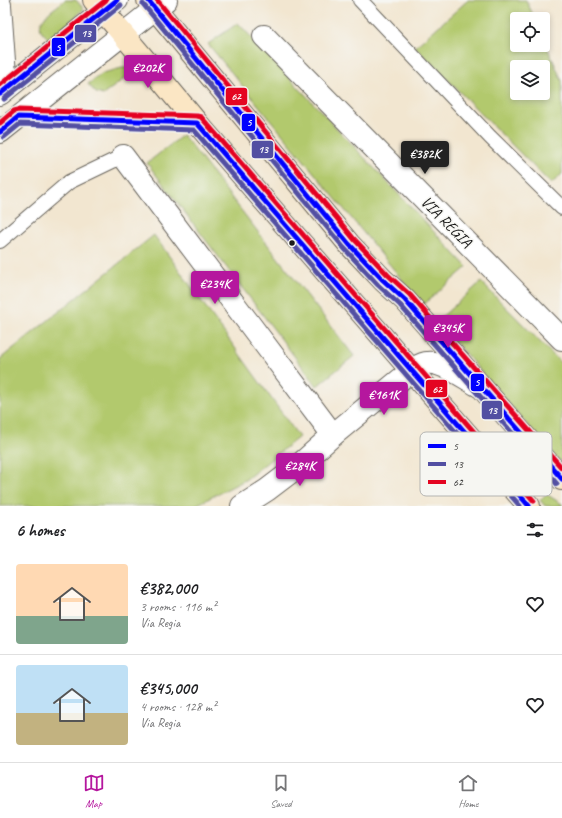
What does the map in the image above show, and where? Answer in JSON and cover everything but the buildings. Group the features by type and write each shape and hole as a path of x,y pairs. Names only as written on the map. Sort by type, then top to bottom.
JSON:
{"main road":[{"path":"156,3 349,244 383,280 405,300 521,432"},
{"path":"105,4 123,35 197,123 465,432"},
{"path":"552,468 562,479"},
{"path":"520,496 529,506"}],"street":[{"path":"0,132 123,35 156,3"},
{"path":"3,92 105,4"},
{"path":"0,5 3,92"},
{"name":"VIA REGIA","path":"264,36 562,339"},
{"path":"123,156 333,435"},
{"path":"242,506 267,490 296,468 333,435 421,364 441,364 481,387"}],"lane":[{"path":"360,0 490,137 562,208"},
{"path":"18,117 197,123"},
{"path":"0,241 69,182 123,156"}],"green space":[{"path":"65,0 76,0 84,9 50,40 41,30 40,26 48,13"},
{"path":"468,0 526,0 532,12 510,12 510,52 549,52 562,81 562,174 551,184 415,47"},
{"path":"238,23 467,267 423,305 208,44"},
{"path":"128,68 134,71 103,95 96,93 88,84 103,73"},
{"path":"183,135 354,356 317,386 147,163"},
{"path":"154,235 299,437 245,480 194,506 0,506 0,359"},
{"path":"481,282 562,364 562,462 552,453 552,432 533,432 437,321"},
{"path":"544,496 549,496 562,504 562,506 545,506 540,500"}],"transit line":[{"name":"62","path":"0,85 106,0"},
{"name":"5","path":"0,94 117,0"},
{"name":"5","path":"148,0 349,244 383,280 405,300 521,432"},
{"name":"62","path":"157,0 354,239 388,275 410,295 530,432"},
{"name":"13","path":"143,4 344,248 378,285 400,305 511,432"},
{"name":"13","path":"4,99 121,5"},
{"name":"62","path":"0,123 14,111 18,110 201,117 474,432"},
{"name":"5","path":"0,132 18,117 197,123 465,432"},
{"name":"13","path":"4,137 20,124 194,130 456,432"},
{"name":"62","path":"552,457 562,468"},
{"name":"5","path":"552,468 562,479"},
{"name":"13","path":"552,478 557,484"},
{"name":"13","path":"511,496 520,506"},
{"name":"5","path":"520,496 529,506"},
{"name":"62","path":"530,496 534,501"}]}
